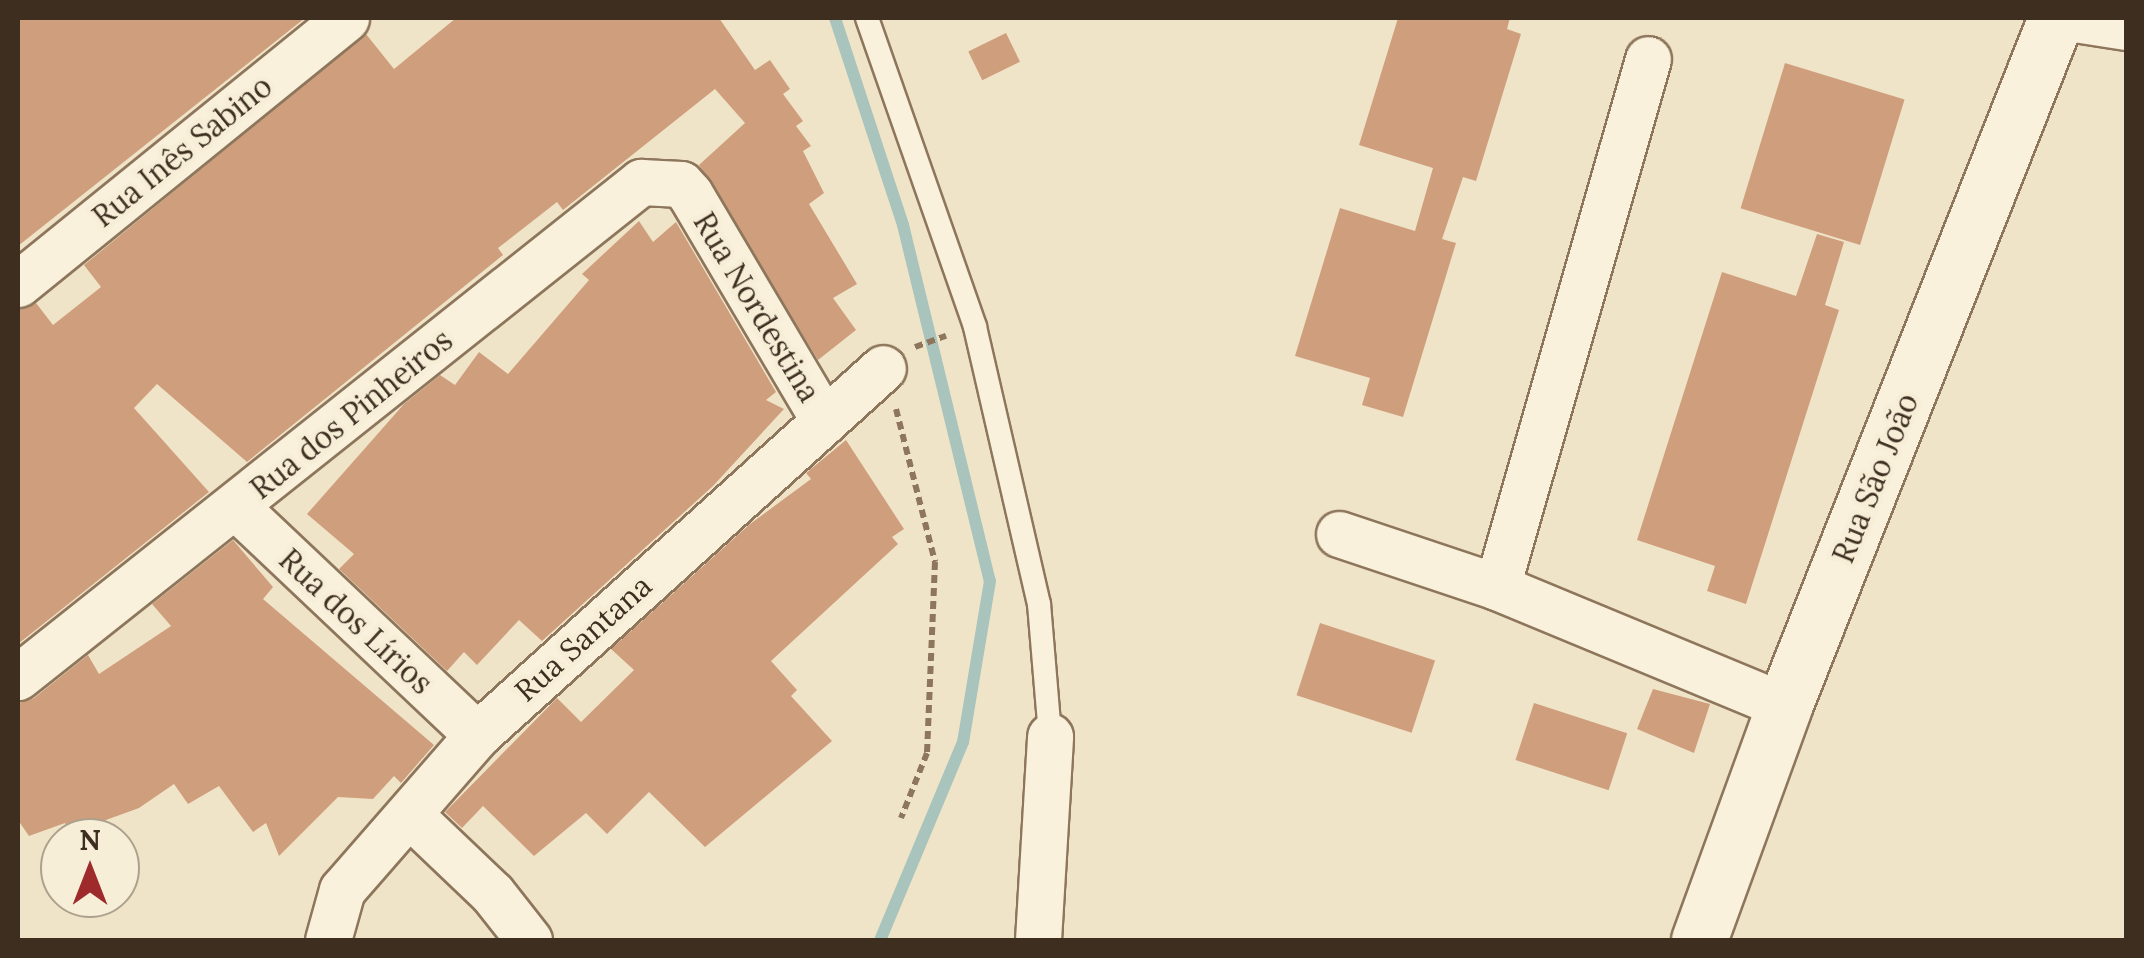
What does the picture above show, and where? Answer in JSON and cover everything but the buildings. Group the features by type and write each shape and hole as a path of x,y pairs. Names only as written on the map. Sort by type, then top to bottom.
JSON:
{"street":[{"name":"Rua Inês Sabino","path":"18,284 346,18"},
{"name":"Rua São João","path":"1699,940 1784,706 2056,18"},
{"path":"2068,18 2126,28"},
{"path":"1497,587 1648,58"},
{"name":"Rua dos Pinheiros","path":"18,677 236,508 616,198 656,180 681,184 690,194"},
{"name":"Rua Nordestina","path":"690,194 824,421"},
{"name":"Rua Santana","path":"328,940 342,890 477,734 882,368"},
{"name":"Rua dos Lírios","path":"236,508 477,734"},
{"path":"1338,534 1497,587 1784,706"},
{"path":"1038,940 1050,736"},
{"path":"410,815 492,893 528,940"}],"lane":[{"path":"867,18 976,327 1039,604 1050,736"}],"path":[{"path":"882,368 934,562 927,753 901,818"}],"waterway":[{"path":"835,18 903,225 990,581 963,742 880,940"}]}
